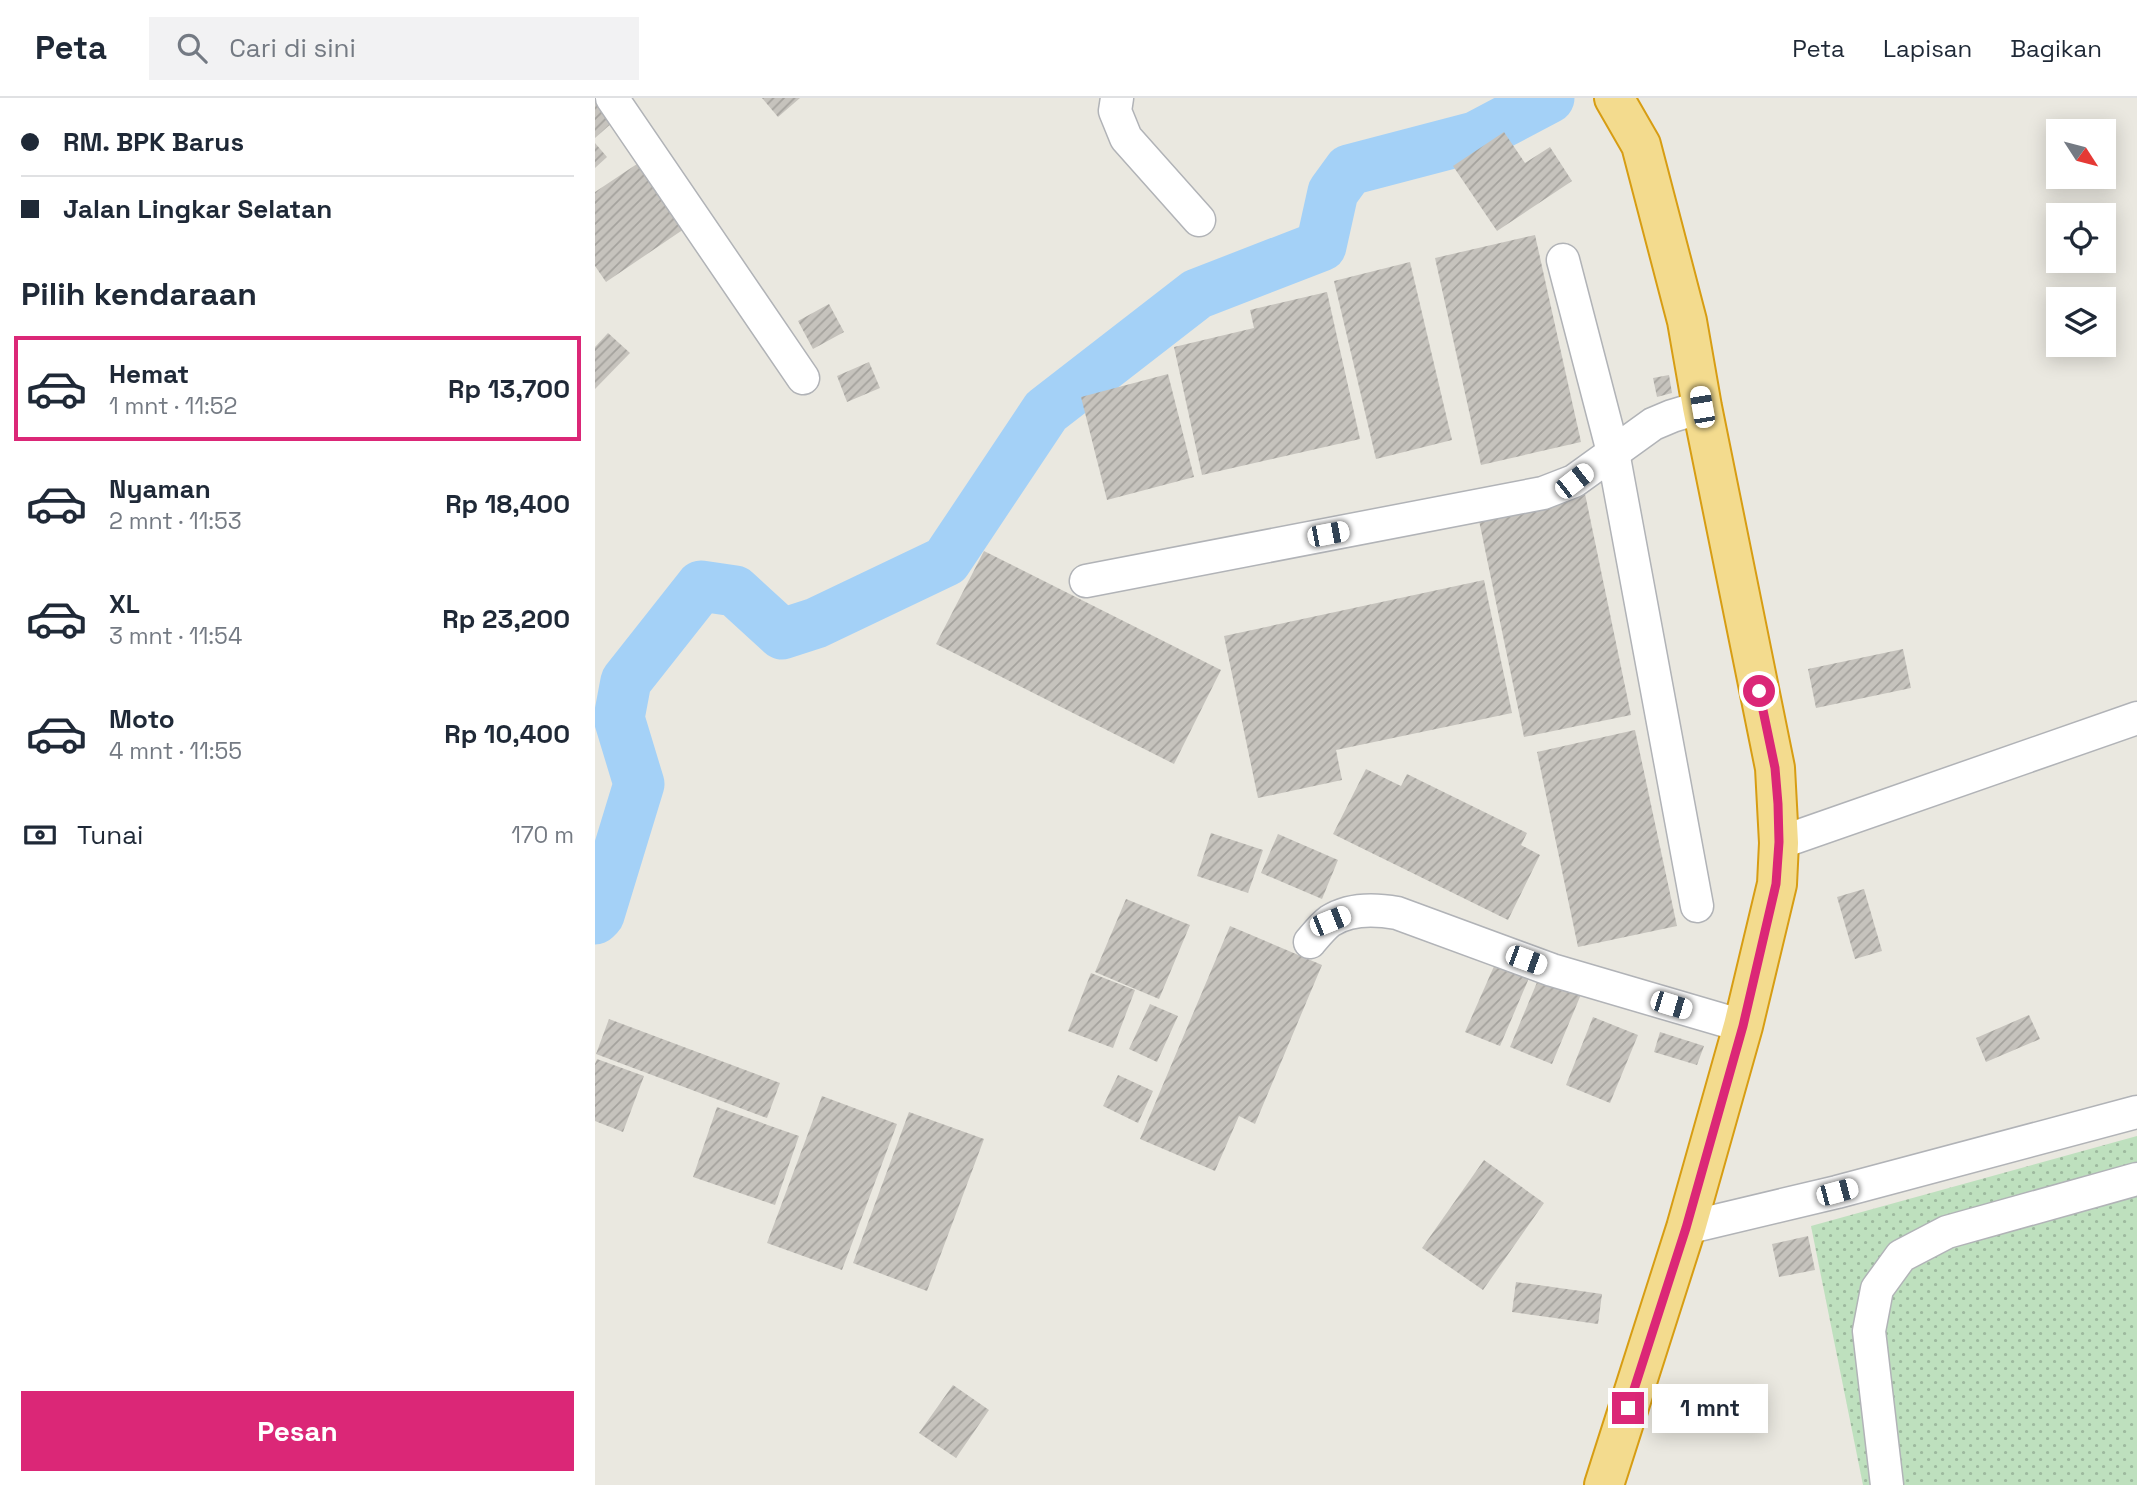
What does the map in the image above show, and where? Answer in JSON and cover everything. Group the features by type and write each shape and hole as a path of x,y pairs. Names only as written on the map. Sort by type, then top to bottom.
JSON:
{"highway":[{"path":"1604,1485 1686,1228 1743,1026 1776,884 1779,842 1775,768 1687,321 1641,145 1614,98"}],"street":[{"path":"612,98 803,379"},
{"path":"1117,98 1115,111 1126,138 1199,220"},
{"path":"1563,260 1613,452 1697,906"},
{"path":"1086,581 1543,493 1574,481 1653,424 1702,407"},
{"path":"1779,842 2137,718"},
{"path":"1310,942 1330,921 1352,912 1376,909 1397,913 1552,970 1743,1026"},
{"path":"1686,1228 1837,1192 2137,1112"},
{"path":"1887,1485 1869,1331 1877,1290 1901,1256 1947,1232 2137,1179"}],"green space":[{"path":"2137,1136 2137,1485 1863,1485 1811,1226"}],"building":[{"path":"595,98 607,98 621,115 595,138"},
{"path":"762,98 800,98 778,117"},
{"path":"1504,132 1525,163 1550,147 1572,181 1497,231 1453,166"},
{"path":"595,143 607,157 595,168"},
{"path":"640,162 684,229 606,282 595,266 595,192"},
{"path":"1535,235 1581,442 1481,465 1435,258"},
{"path":"1410,262 1452,440 1376,459 1334,281"},
{"path":"1327,292 1360,439 1202,475 1174,347 1254,328 1250,310"},
{"path":"829,304 844,332 813,349 798,321"},
{"path":"608,333 630,353 595,389 595,347"},
{"path":"869,362 880,388 847,402 837,376"},
{"path":"1168,374 1194,477 1107,500 1081,397"},
{"path":"1669,375 1672,393 1657,397 1653,378"},
{"path":"1584,489 1631,715 1524,737 1477,511"},
{"path":"984,551 1221,670 1174,764 936,644"},
{"path":"1484,580 1512,713 1336,750 1342,780 1258,798 1224,636"},
{"path":"1903,649 1911,688 1816,708 1808,669"},
{"path":"1635,730 1677,926 1578,947 1537,752"},
{"path":"1366,769 1401,786 1407,774 1527,833 1521,845 1540,855 1508,920 1333,834"},
{"path":"1211,833 1263,850 1248,893 1197,876"},
{"path":"1278,834 1338,860 1322,899 1261,873"},
{"path":"1864,889 1882,951 1855,959 1837,897"},
{"path":"1126,899 1190,925 1159,999 1095,972"},
{"path":"1230,926 1322,965 1255,1124 1239,1116 1215,1171 1140,1139"},
{"path":"1495,964 1529,978 1500,1046 1465,1032"},
{"path":"1091,973 1135,990 1113,1048 1068,1031"},
{"path":"1540,975 1582,992 1552,1064 1510,1047"},
{"path":"1150,1004 1178,1016 1157,1062 1129,1049"},
{"path":"2029,1015 2040,1039 1986,1062 1976,1038"},
{"path":"1593,1017 1638,1035 1610,1103 1566,1085"},
{"path":"609,1019 780,1083 767,1118 596,1054"},
{"path":"1660,1032 1704,1046 1697,1065 1654,1052"},
{"path":"597,1059 644,1076 623,1132 595,1121"},
{"path":"1118,1075 1153,1091 1138,1123 1103,1106"},
{"path":"822,1096 897,1124 842,1270 767,1243"},
{"path":"717,1107 799,1136 775,1205 693,1177"},
{"path":"909,1112 984,1139 927,1291 853,1263"},
{"path":"1484,1160 1544,1203 1483,1290 1422,1248"},
{"path":"1808,1236 1815,1270 1779,1277 1772,1244"},
{"path":"1516,1282 1602,1294 1598,1324 1512,1312"},
{"path":"953,1385 989,1410 956,1458 919,1433"}],"waterway":[{"path":"595,919 599,915 639,784 619,718 626,681 701,586 735,591 782,634 816,623 946,561 1046,411 1197,294 1321,246 1333,192 1349,170 1475,137 1549,98"}],"route":[{"path":"1628,1408 1686,1228 1743,1026 1776,884 1779,842 1775,768 1759,691"}]}
